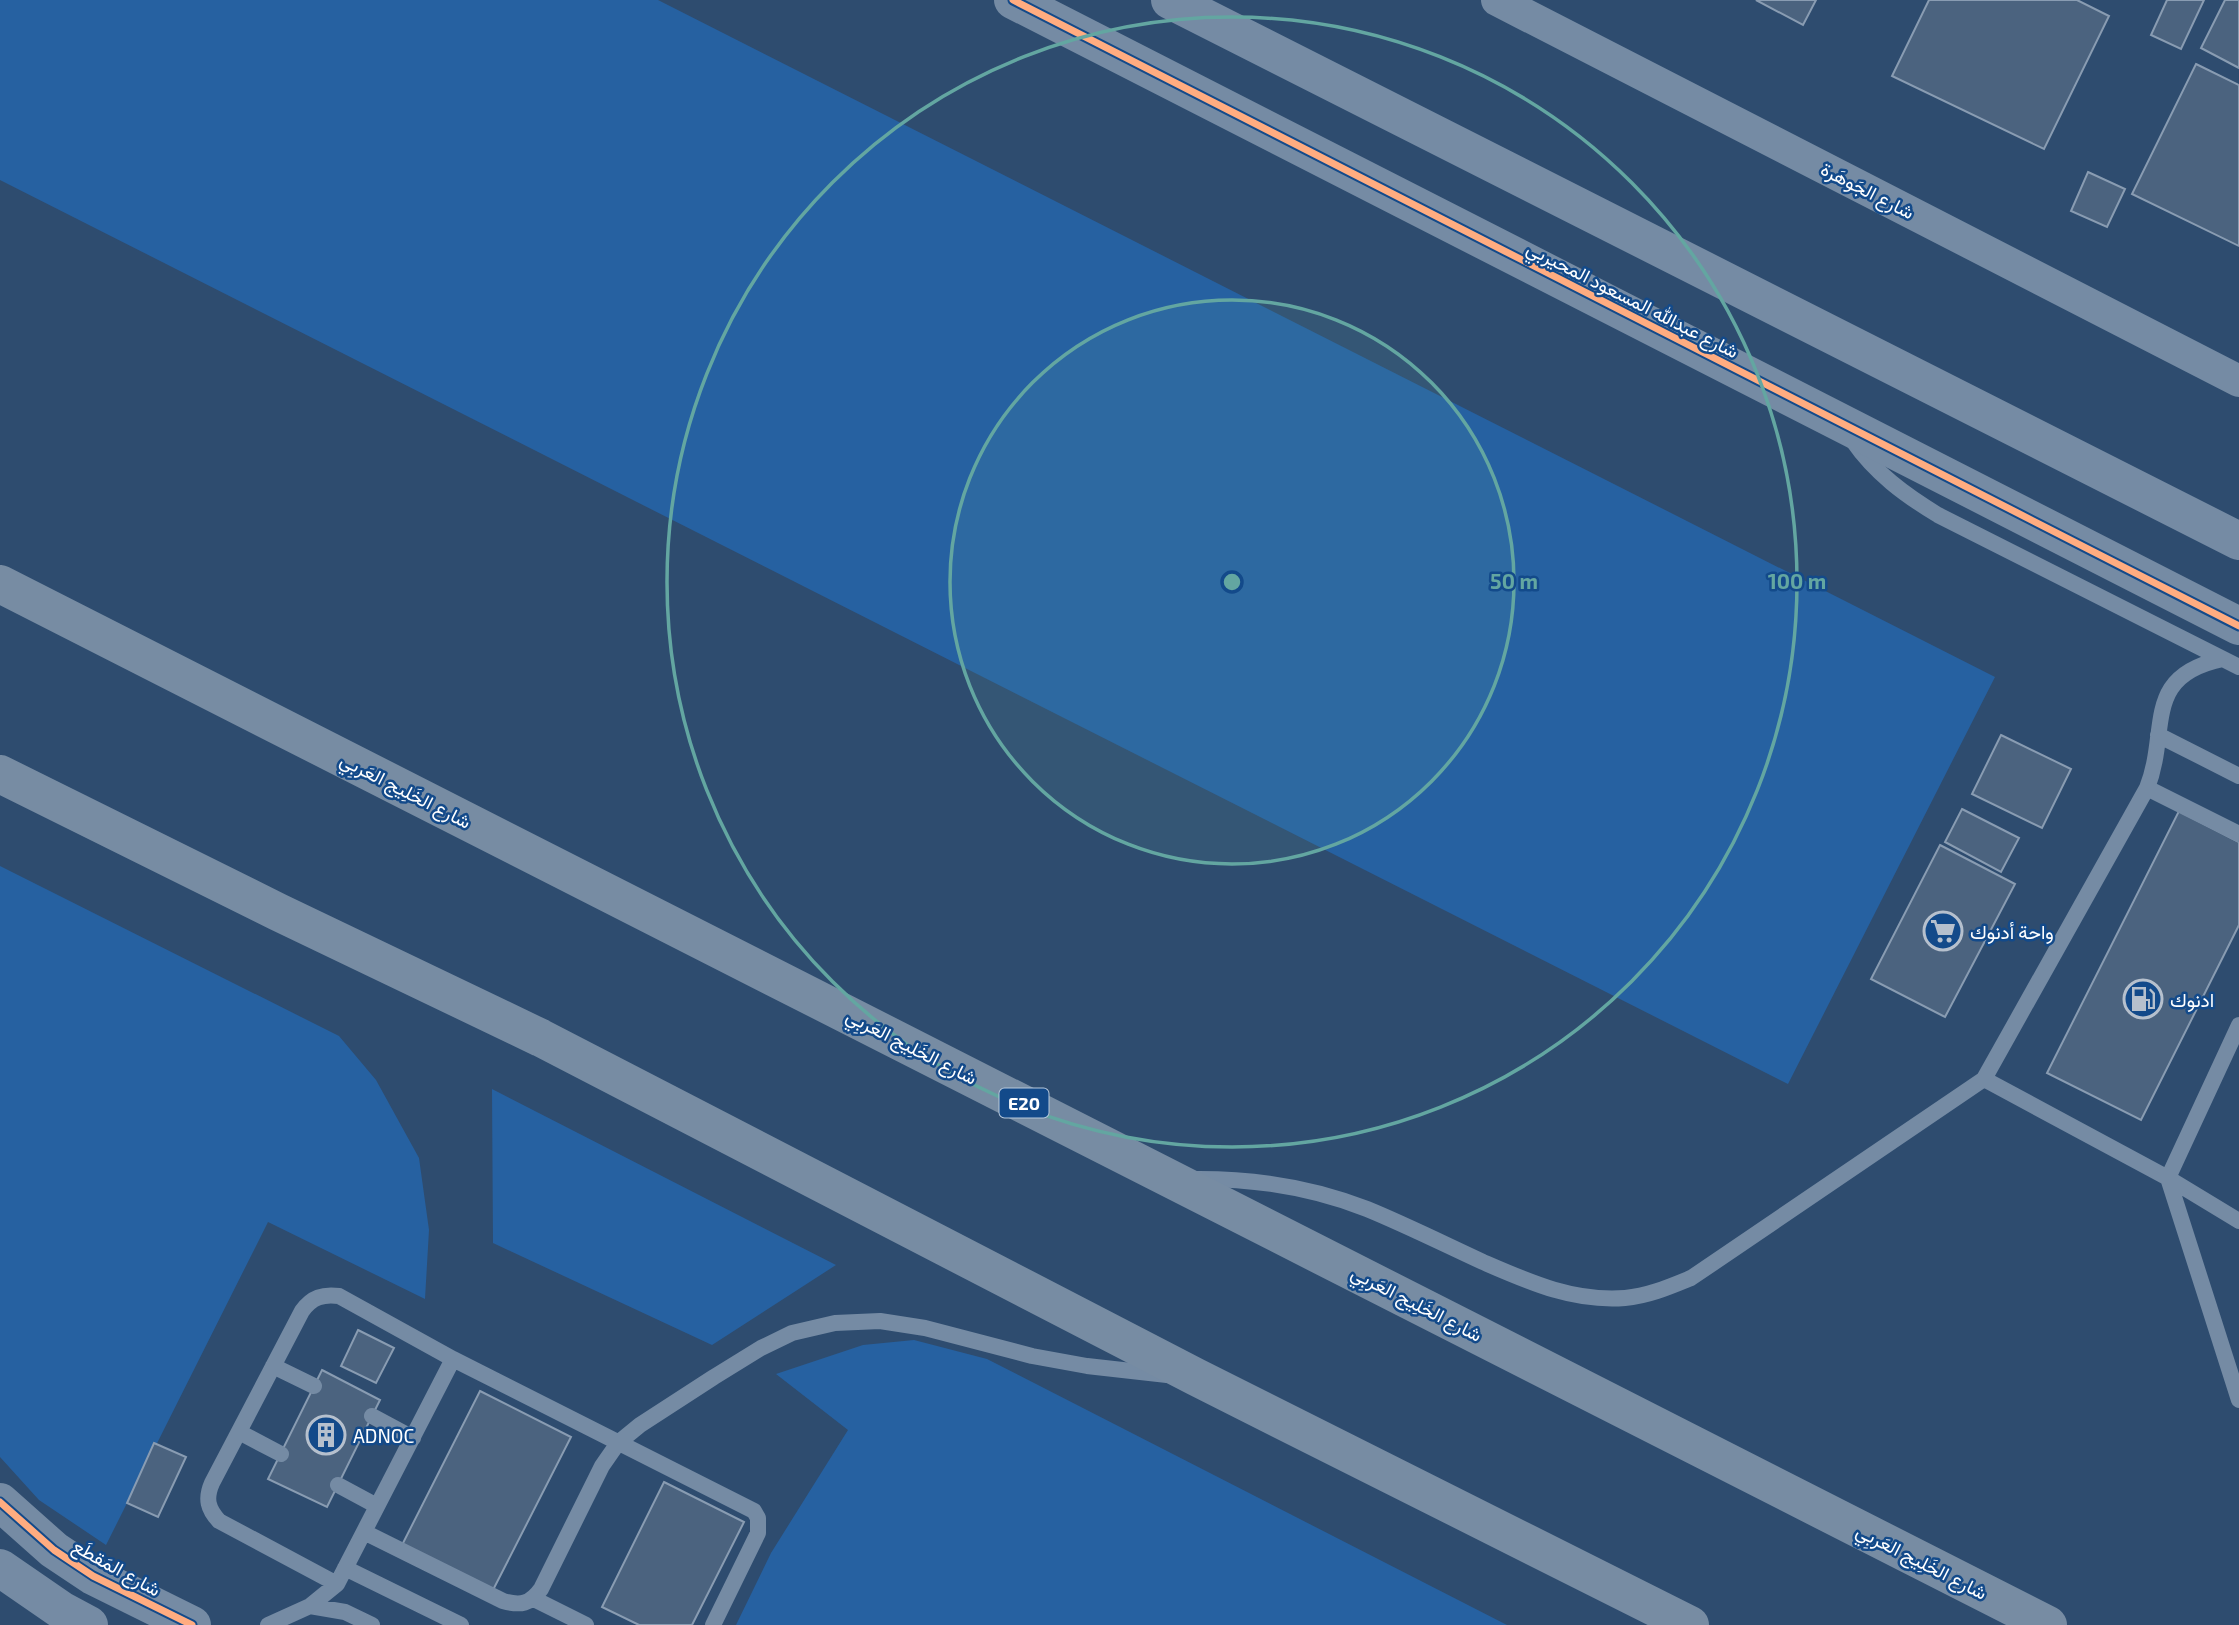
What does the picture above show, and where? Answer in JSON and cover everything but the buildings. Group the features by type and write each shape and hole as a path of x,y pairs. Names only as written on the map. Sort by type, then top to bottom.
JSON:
{"highway":[{"name":"شارع الخَلِيج العَربِي","path":"0,583 2048,1625"},
{"path":"0,774 278,912 541,1038 1196,1377 1690,1625"}],"street":[{"name":"شارع عبدالله المسعود المحيربي","path":"1013,0 1840,422 2231,642"},
{"path":"1170,0 2236,537"},
{"name":"شارع الجَوهَرة","path":"1497,0 2239,381"},
{"name":"شارع المَقطَع","path":"0,1502 54,1550 93,1576 192,1625"},
{"path":"0,1568 79,1622"}],"lane":[{"path":"1174,1179 1252,1181 1329,1196 1366,1209 1559,1293 1592,1298 1626,1298 1659,1291 1691,1278 1984,1079 2147,788 2158,754 2162,709 2175,684 2231,642 2239,667"},
{"path":"2158,736 2239,776"},
{"path":"2147,788 2239,834"},
{"path":"2239,1025 2168,1178 2239,1400"},
{"path":"1984,1079 2168,1178 2239,1221"},
{"path":"337,1584 219,1521 208,1503 208,1492 302,1311 317,1297 328,1295 339,1296 453,1359 748,1507 758,1518 758,1533 713,1625"},
{"path":"364,1532 503,1601 513,1604 534,1599 602,1466 618,1443 640,1425 761,1348 792,1333 835,1323 880,1321 914,1326 1032,1356 1141,1373 1196,1377"},
{"path":"268,1625 310,1606 337,1584 453,1359"},
{"path":"273,1366 314,1386"},
{"path":"372,1416 413,1438"},
{"path":"239,1432 281,1454"},
{"path":"338,1485 377,1506"},
{"path":"345,1568 461,1625"},
{"path":"534,1599 586,1625"},
{"path":"310,1606 345,1612 372,1625"}],"shaded area":[{"path":"0,0 658,0 1995,677 1788,1084 0,180"},
{"path":"0,866 339,1036 376,1080 419,1158 429,1230 425,1299 268,1222 106,1545 39,1500 0,1457"},
{"path":"492,1089 836,1265 712,1345 493,1243"},
{"path":"914,1340 987,1359 1507,1625 736,1625 771,1553 848,1430 776,1374 863,1345"}],"cycle path":[{"path":"1013,0 2239,626"},
{"path":"0,1502 54,1550 93,1576 192,1625"}],"place":[{"name":"واحة أدنوك","path":"1943,931"},
{"name":"ادنوك","path":"2143,999"},
{"name":"ADNOC","path":"326,1435"}]}
